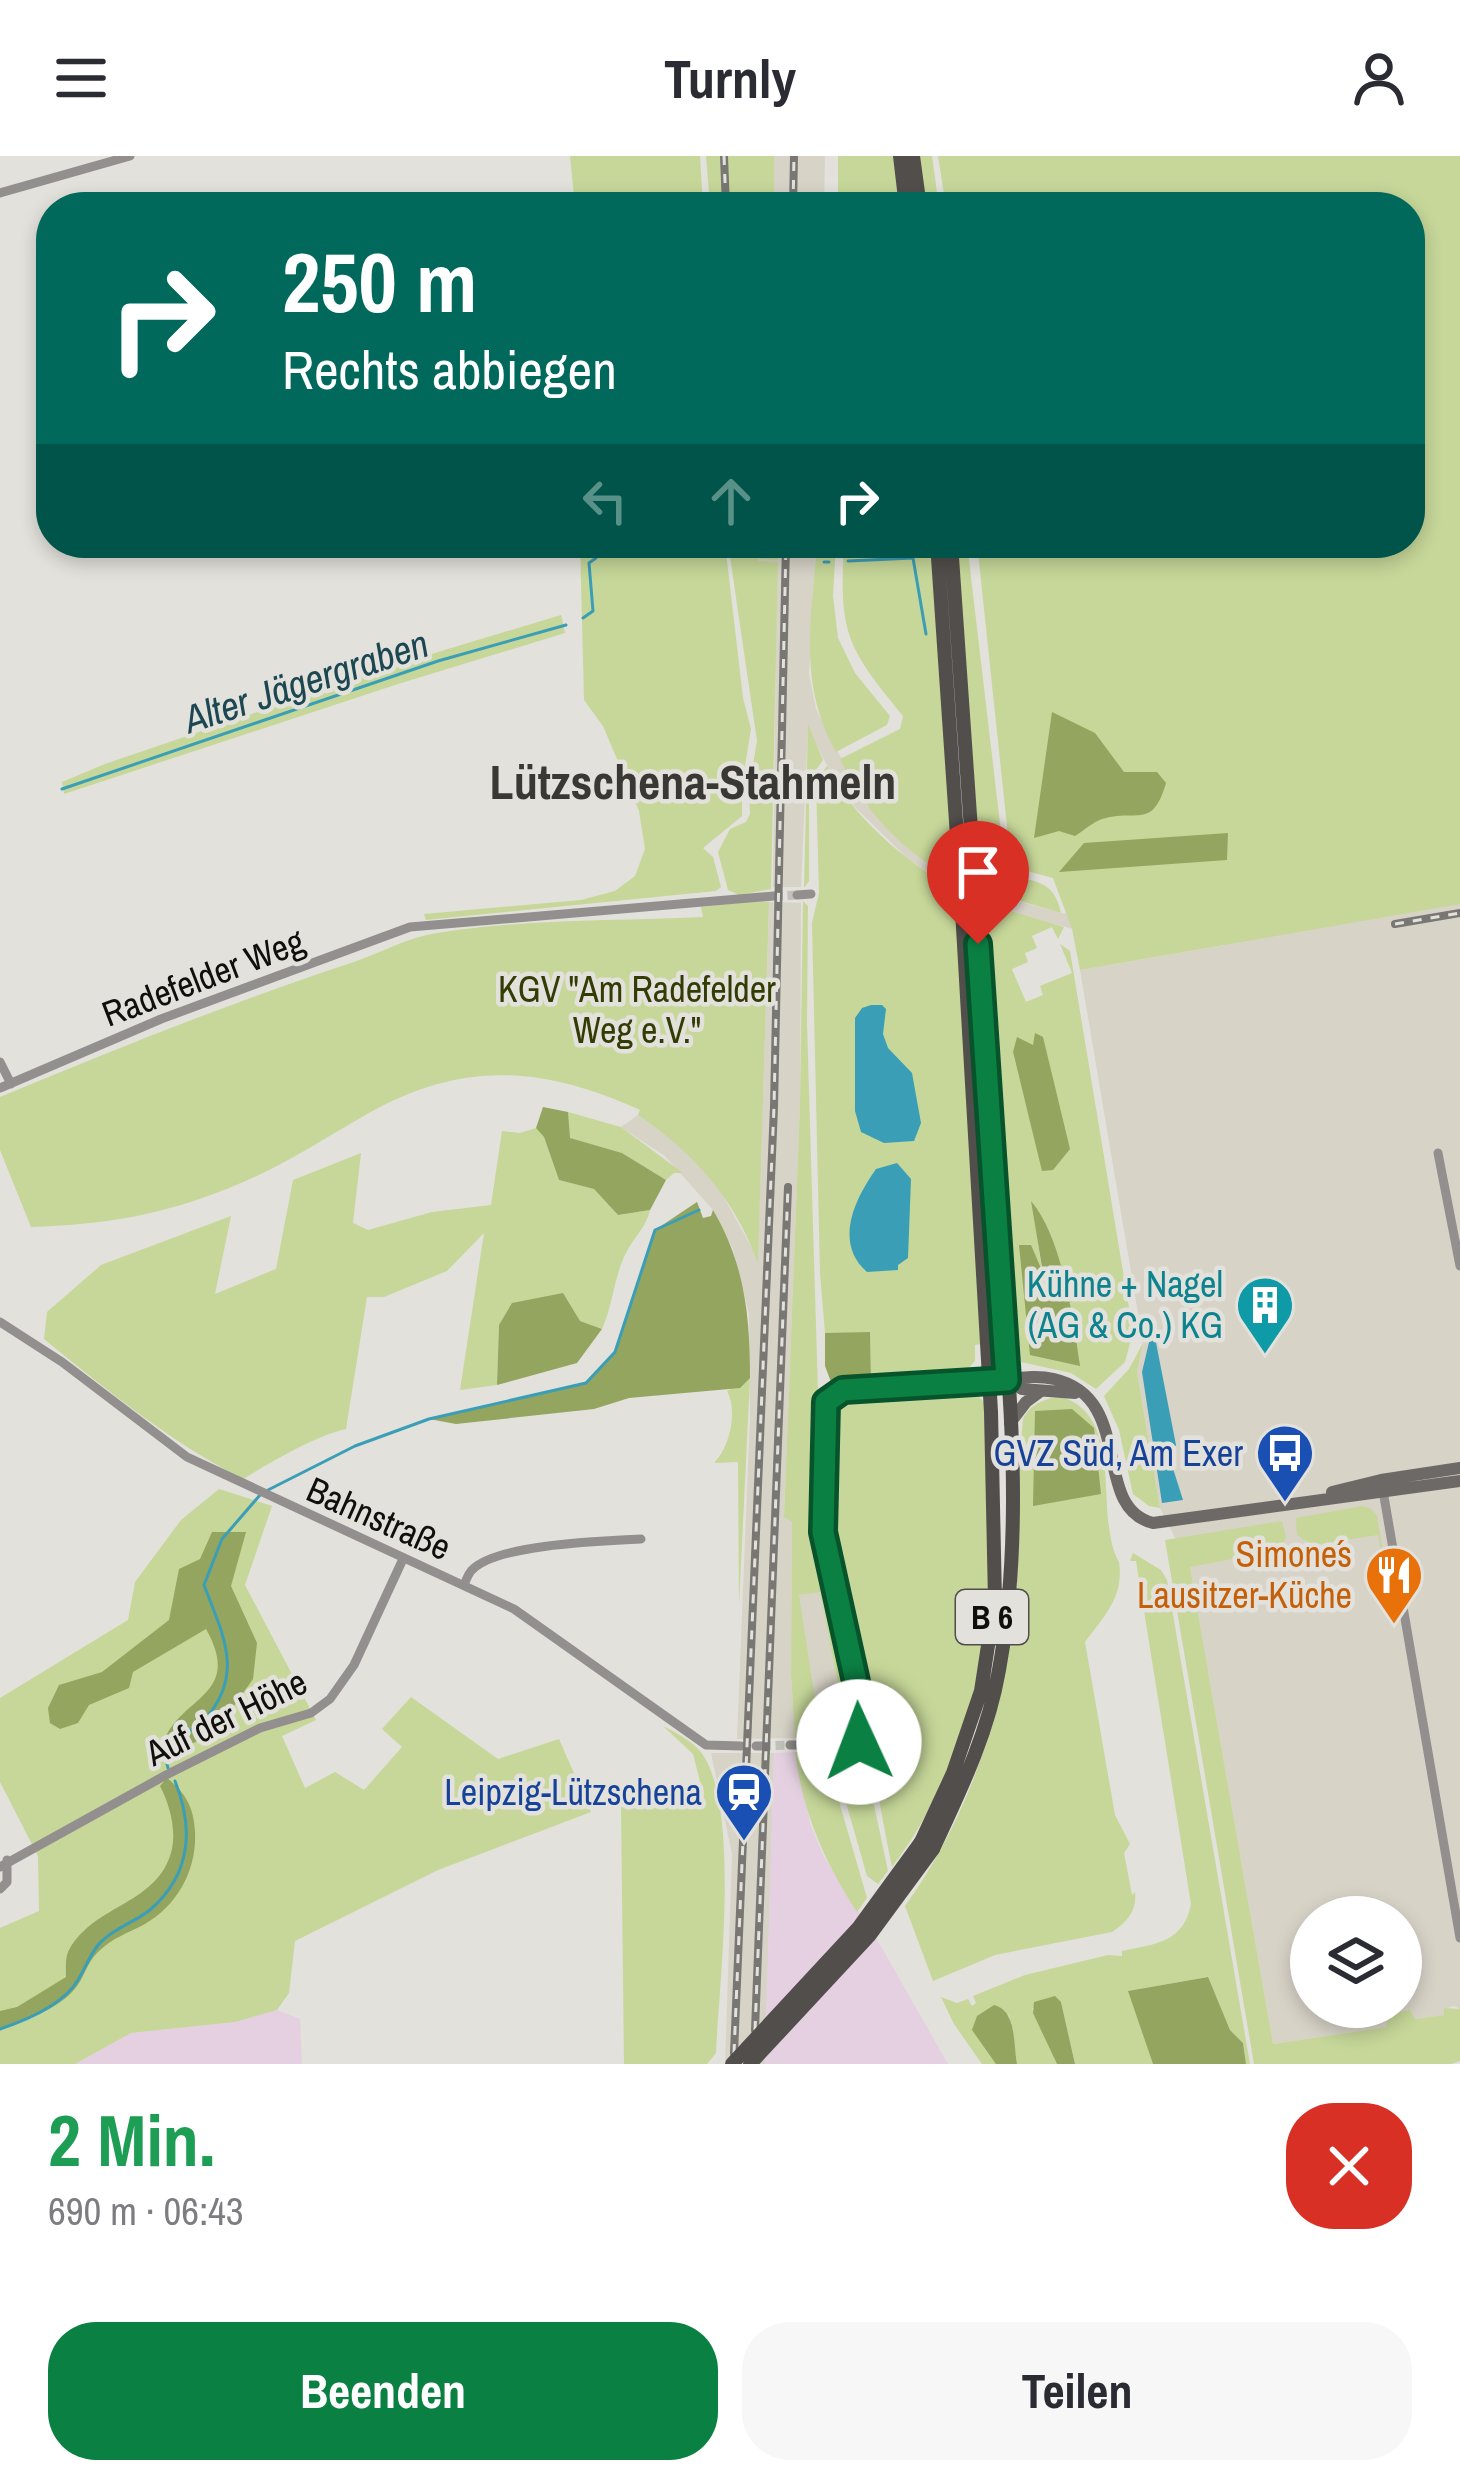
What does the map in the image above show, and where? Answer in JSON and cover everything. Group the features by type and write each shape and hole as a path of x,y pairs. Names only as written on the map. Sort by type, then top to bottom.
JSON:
{"main road":[{"path":"900,156 904,192"},
{"path":"914,156 918,192"},
{"name":"B 6","path":"751,2064 869,1936 927,1845 981,1742 999,1674 1011,1562 1010,1424 939,558"},
{"name":"B 6","path":"732,2064 859,1927 927,1845 981,1691 995,1600 996,1532 952,558"}],"street":[{"path":"0,193 130,156"},
{"path":"796,895 811,894"},
{"name":"Radefelder Weg","path":"6,1086 161,1019 428,924 774,896"},
{"path":"0,1063 6,1086"},
{"path":"1438,1154 1460,1266"},
{"name":"Bahnstraße","path":"0,1322 62,1362 169,1447 255,1492 532,1620 706,1745 741,1746"},
{"path":"859,1742 866,1727 823,1532 824,1408 830,1396 843,1390 1027,1376 1072,1385 1105,1421 1120,1492 1144,1521 1165,1523 1300,1501 1460,1468"},
{"path":"1007,1380 1022,1389 1070,1391 1089,1399"},
{"path":"1010,1424 1026,1402 1043,1390"},
{"path":"1383,1486 1460,1481"},
{"path":"1383,1486 1460,1938"},
{"path":"464,1585 470,1571 496,1557 640,1539"},
{"name":"Auf der Höhe","path":"0,1889 7,1882 4,1863 240,1738 311,1713 329,1699 354,1665 403,1559"},
{"path":"790,1745 824,1745"},
{"path":"1445,1847 1460,1844"}],"shaded area":[{"path":"774,156 825,156 824,192 774,192"},
{"path":"758,558 816,558 809,674 816,709 863,801 907,847 987,893 1061,913 1161,922 1460,876 1460,2009 1454,2006 1444,2009 1445,2015 1422,2018 1422,1896 1290,1896 1290,2028 1381,2028 1273,2044 1190,1567 1160,1508 1137,1372 1143,1343 1080,970 1225,945 1124,943 990,906 949,887 907,858 854,806 833,778 808,727 801,887 773,887 777,562 758,562"},
{"path":"769,902 801,903 800,1104 784,1516 792,1522 795,1738 737,1739 750,1417 749,1314 733,1249 713,1210 665,1156 621,1127 638,1115 686,1150 717,1185 758,1259"},
{"path":"820,1591 848,1736 821,1738 798,1595"},
{"path":"795,1752 811,1826 824,1857 948,2064 765,2064 774,1753"},
{"path":"711,1753 774,1753 765,2064 725,2064 732,1854"},
{"path":"277,2010 300,2019 302,2064 75,2064 131,2033 235,2022"}],"green space":[{"path":"570,156 700,156 702,192 574,192"},
{"path":"706,156 774,156 774,192 709,192"},
{"path":"838,156 895,156 899,192 838,192"},
{"path":"919,156 932,156 937,192 923,192"},
{"path":"938,156 1460,156 1460,904 1080,970 1072,929 1053,878 1027,871 1009,845 979,558 1425,558 1425,192 944,192"},
{"path":"580,558 727,558 751,729 742,816 703,848 713,857 721,887 426,920 424,914 581,900 615,891 635,876 645,849 639,811 603,726 584,700"},
{"path":"730,558 778,562 771,889 739,895 728,890 718,852 730,829 746,822 750,814 757,741"},
{"path":"816,558 835,558 838,638 855,673 890,716 887,725 836,752 816,700 811,624"},
{"path":"844,558 933,558 954,878 918,856 886,828 840,759 900,729 903,716 858,654 843,599"},
{"path":"958,558 969,558 1003,849 1021,878 1052,892 1061,913 980,889"},
{"path":"561,615 565,633 64,794 62,782 105,764 395,665"},
{"path":"1052,712 1095,733 1124,772 1157,772 1166,783 1155,807 1142,815 1102,819 1075,836 1059,831 1034,838"},
{"path":"808,724 823,760 809,780 809,881 804,888"},
{"path":"827,766 851,804 882,837 955,890 981,1344 975,1345 975,1361 965,1372 871,1380 870,1333 825,1333 812,923 819,893 816,780"},
{"path":"1228,833 1227,860 1059,872 1084,843"},
{"path":"803,901 808,906 818,1393 814,1529 858,1729 848,1736 820,1592 799,1595 821,1738 795,1738 792,1522 784,1517"},
{"name":"KGV \"Am Radefelder Weg e.V.\"","path":"769,902 758,1263 725,1198 695,1162 638,1115 640,1110 570,1084 536,1078 503,1075 436,1084 367,1114 229,1188 156,1212 107,1221 31,1227 0,1150 0,1097 414,938 503,925 703,917 701,907"},
{"path":"981,902 1064,927 1058,939 1052,927 1032,936 1037,948 1025,953 1028,962 1012,969 1026,1002 1043,995 1040,986 1072,973 1060,944 1070,951 1133,1332 1125,1362 1096,1389 1071,1373 1021,1362 1014,1336 1009,1336","holes":["1033,1046 1043,1171 1013,1053","1032,1203 1079,1365 1019,1245 1044,1283"]},
{"path":"1035,1033 1043,1037 1070,1149 1053,1170 1042,1171 1013,1052 1017,1037 1033,1045"},
{"path":"543,1107 568,1112 570,1138 622,1153 666,1180 650,1210 618,1215 594,1189 559,1180 544,1137 536,1128"},
{"path":"568,1112 621,1127 683,1173 666,1180 622,1153 569,1138"},
{"path":"536,1128 544,1137 559,1180 594,1189 618,1215 650,1210 622,1262 602,1329 580,1321 499,1325 497,1385 460,1390 484,1233 447,1271 384,1297 367,1297 346,1429 307,1443 243,1479 164,1432 44,1339 47,1312 101,1265 231,1216 215,1294 276,1269 293,1180 361,1153 353,1223 368,1230 432,1212 491,1205 502,1131"},
{"path":"1031,1201 1058,1256 1080,1366 1030,1355 1019,1245 1031,1245 1043,1273"},
{"path":"697,1202 703,1218 713,1210 739,1271 747,1312 750,1378 740,1388 629,1398 594,1409 456,1424 429,1419 586,1383 615,1352 655,1230"},
{"path":"563,1293 580,1321 602,1329 577,1363 497,1385 499,1325 512,1303"},
{"path":"870,1332 871,1380 831,1382 825,1366 825,1333"},
{"path":"1143,1343 1137,1372 1160,1508 1133,1494 1119,1430 1104,1396 1129,1369"},
{"path":"750,1378 739,1605 738,1462 714,1463 731,1428 727,1391"},
{"path":"971,1389 984,1402 992,1540 987,1622 962,1733 932,1803 892,1867 874,1766 872,1718 829,1533 828,1411 845,1395"},
{"path":"1062,1397 1082,1408 1095,1425 1102,1447 1112,1543 1119,1562 1116,1596 1085,1642 1115,1815 1130,1844 1124,1853 1132,1895 1135,1892 1133,1910 1112,1932 995,1955 933,1981 905,1906 966,1797 1004,1677 1016,1593 1023,1419 1040,1402"},
{"path":"1072,1409 1094,1428 1101,1494 1033,1506 1035,1411"},
{"path":"219,1489 272,1506 245,1585 316,1720 282,1736 305,1788 335,1772 364,1790 402,1747 382,1729 411,1697 498,1759 559,1739 591,1812 438,1870 295,1941 289,1993 277,2010 235,2022 131,2033 75,2064 0,2064 0,1928 39,1911 38,1856 0,1782 0,1698 128,1620 135,1582 181,1520"},
{"path":"1362,1506 1377,1516 1394,1619 1378,1535 1313,1545 1297,1535 1296,1518"},
{"path":"1282,1521 1286,1537 1280,1550 1190,1567 1273,2044 1380,2028 1422,2028 1422,2018 1444,2015 1444,2008 1460,2009 1460,2061 1254,2064 1165,1540"},
{"path":"212,1532 246,1532 231,1586 257,1643 253,1679 217,1730 172,1755 161,1751 178,1719 212,1684 216,1652 206,1629 133,1672 129,1688 89,1705 78,1723 60,1729 50,1723 48,1708 59,1685 102,1672 169,1620 179,1569 200,1559"},
{"path":"1133,1553 1161,1570 1167,1580 1250,2064 1207,1977 1129,1991 1153,2064 1075,2064 1061,2002 1032,2008 1057,2064 1017,2064 1009,2014 996,2064 982,2064 941,1997 957,2003 968,1999 972,2006 976,2003 973,1996 1025,1975 1108,1955 1122,1956 1122,1951 1175,1934 1191,1904 1136,1561 1130,1561"},
{"path":"663,1726 701,1752 721,1812 723,1942 716,2053 707,2064 624,2064 621,1805 701,1785 693,1754"},
{"path":"795,1752 825,1753 867,1898 857,1912 817,1836"},
{"path":"854,1754 866,1767 888,1871 878,1884 867,1876 833,1757"},
{"path":"167,1778 188,1802 195,1832 193,1859 176,1896 157,1916 98,1952 77,1987 58,2004 0,2028 0,2011 17,2007 66,1977 68,1953 80,1934 141,1893 165,1867 173,1841 160,1786"},
{"path":"1208,1977 1230,2030 1243,2043 1246,2064 1153,2064 1128,1991"},
{"path":"1055,1996 1061,2002 1075,2064 1057,2064 1033,2013 1034,2002"},
{"path":"994,2005 1010,2021 1017,2064 996,2064 972,2030 977,2016"}],"water":[{"path":"871,1005 886,1009 883,1034 888,1048 912,1073 921,1123 914,1141 884,1143 861,1132 855,1111 855,1018"},
{"path":"897,1163 911,1179 908,1258 898,1270 867,1272 851,1248 851,1221 876,1169"},
{"path":"1152,1322 1176,1445 1169,1456 1183,1500 1162,1503 1142,1372 1150,1338 1148,1323"}],"waterway":[{"name":"Alter Jägergraben","path":"583,618 593,611 589,563 596,558"},
{"name":"Alter Jägergraben","path":"848,561 913,558 926,634"},
{"name":"Alter Jägergraben","path":"824,562 829,562"},
{"name":"Alter Jägergraben","path":"62,789 438,661 566,625"},
{"path":"268,1490 355,1446 429,1419 586,1383 615,1352 655,1230 699,1210"},
{"path":"168,1768 165,1756 170,1748 206,1718 225,1685 226,1653 204,1585 222,1539 260,1495"},
{"path":"0,2029 63,1997 99,1944 145,1913 174,1881 186,1833 175,1781"}],"tunnel":[{"path":"774,896 797,895"},
{"path":"824,1745 859,1742"},
{"path":"762,1746 790,1745"}],"railway":[{"path":"724,156 725,192"},
{"path":"793,192 794,156"},
{"path":"734,2053 774,1107 786,558"},
{"path":"1395,924 1460,913"},
{"path":"755,2030 788,1187"}],"place":[{"name":"Kühne + Nagel (AG & Co.) KG","path":"1265,1356"},
{"name":"GVZ Süd, Am Exer","path":"1285,1504"},
{"name":"Simone´s Lausitzer-Küche","path":"1394,1626"},
{"name":"Leipzig-Lützschena","path":"744,1843"}],"district":[{"name":"Lützschena-Stahmeln","path":"693,781"}],"route":[{"path":"859,1742 866,1727 823,1532 826,1402 843,1390 1007,1380 978,944"}]}
